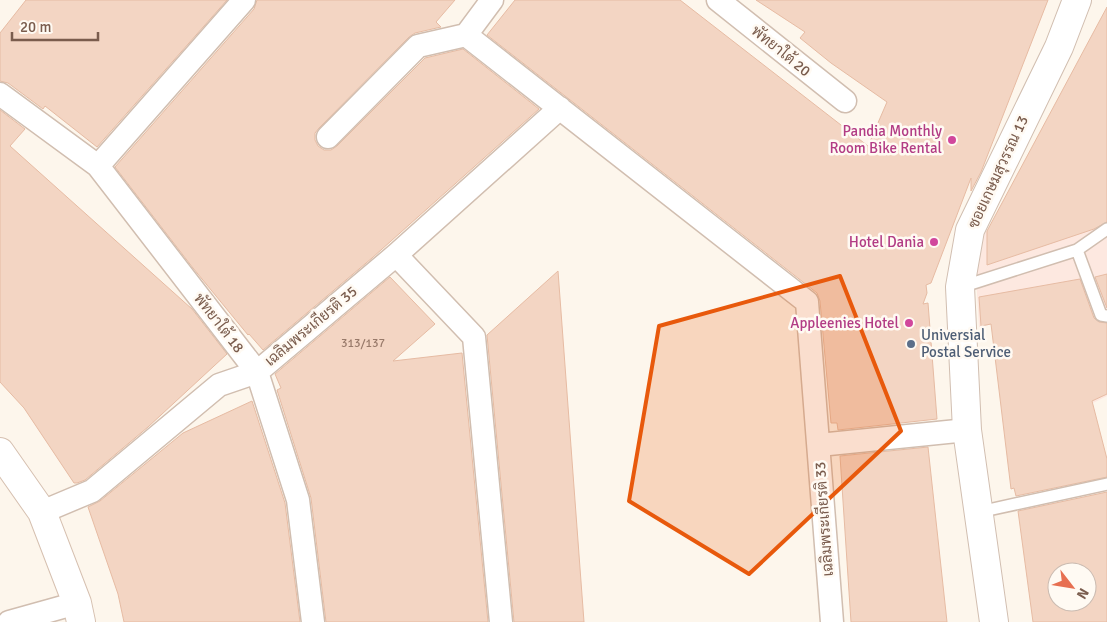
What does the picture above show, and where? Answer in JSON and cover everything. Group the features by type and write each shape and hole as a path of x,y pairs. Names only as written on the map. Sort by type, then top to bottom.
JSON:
{"street":[{"path":"98,166 244,0"},
{"path":"328,137 418,46 466,35 492,0"},
{"name":"พัทยาใต้ 20","path":"718,0 845,101"},
{"name":"ซอยเกษมสุวรรณ 13","path":"994,622 967,430 960,287 970,230 1058,47 1077,0"},
{"path":"466,35 807,302 819,445"},
{"name":"พัทยาใต้ 18","path":"0,94 98,166 257,372 298,500 313,622"},
{"name":"เฉลิมพระเกียรติ 35","path":"42,512 92,491 219,385 257,372 396,255 560,108"},
{"path":"396,255 474,337 501,622"},
{"name":"เฉลิมพระเกียรติ 33","path":"832,622 819,445 967,430"},
{"path":"0,452 42,512 79,612 9,622"}],"lane":[{"path":"960,287 1077,250 1107,229"},
{"path":"1077,250 1101,315 1107,316"},
{"path":"979,512 1107,484"}],"highlighted area":[{"path":"840,276 901,431 749,574 629,501 659,326"}],"shaded area":[{"path":"1107,176 1107,396 1093,403 1070,308 979,327 976,277 984,232 1070,206"}],"building":[{"path":"26,0 227,0 97,147 45,106 43,109 8,83 0,81 0,33"},
{"path":"257,0 455,0 436,22 441,27 415,33 409,37 319,128 315,133 315,140 318,146 324,150 331,150 337,146 425,58 463,49 539,109 372,258 263,350 248,335 193,268 115,167 254,9"},
{"path":"515,0 680,0 868,146 887,102 831,63 800,38 805,32 756,0 1048,0 981,172 971,191 971,178 931,283 926,285 927,293 923,304 928,303 937,419 838,430 837,423 831,423 820,301 817,293 487,35"},
{"path":"1107,7 1107,222 1094,229 987,265 987,231"},
{"path":"0,110 25,129 10,146 192,309 227,354 148,427 85,480 77,483 74,483 24,408 0,382"},
{"path":"558,271 584,622 514,622 487,335"},
{"path":"1107,274 1107,308 1095,277"},
{"path":"390,277 435,324 393,361 462,353 488,622 326,622 311,498 277,390 281,388 275,374"},
{"path":"1080,279 1094,318 1099,322 1107,323 1107,394 1092,401 1107,459 1107,477 1016,496 1014,488 1011,489 991,324 981,326 979,297"},
{"path":"252,401 285,503 300,622 124,622 118,594 88,507 100,501 183,433"},
{"path":"928,447 947,622 851,622 840,456"},
{"path":"1107,492 1107,622 1033,622 1018,511"}],"place":[{"name":"Pandia Monthly Room Bike Rental","path":"952,140"},
{"name":"Hotel Dania","path":"934,242"},
{"name":"Appleenies Hotel","path":"909,323"},
{"name":"Universial Postal Service","path":"911,344"}]}
